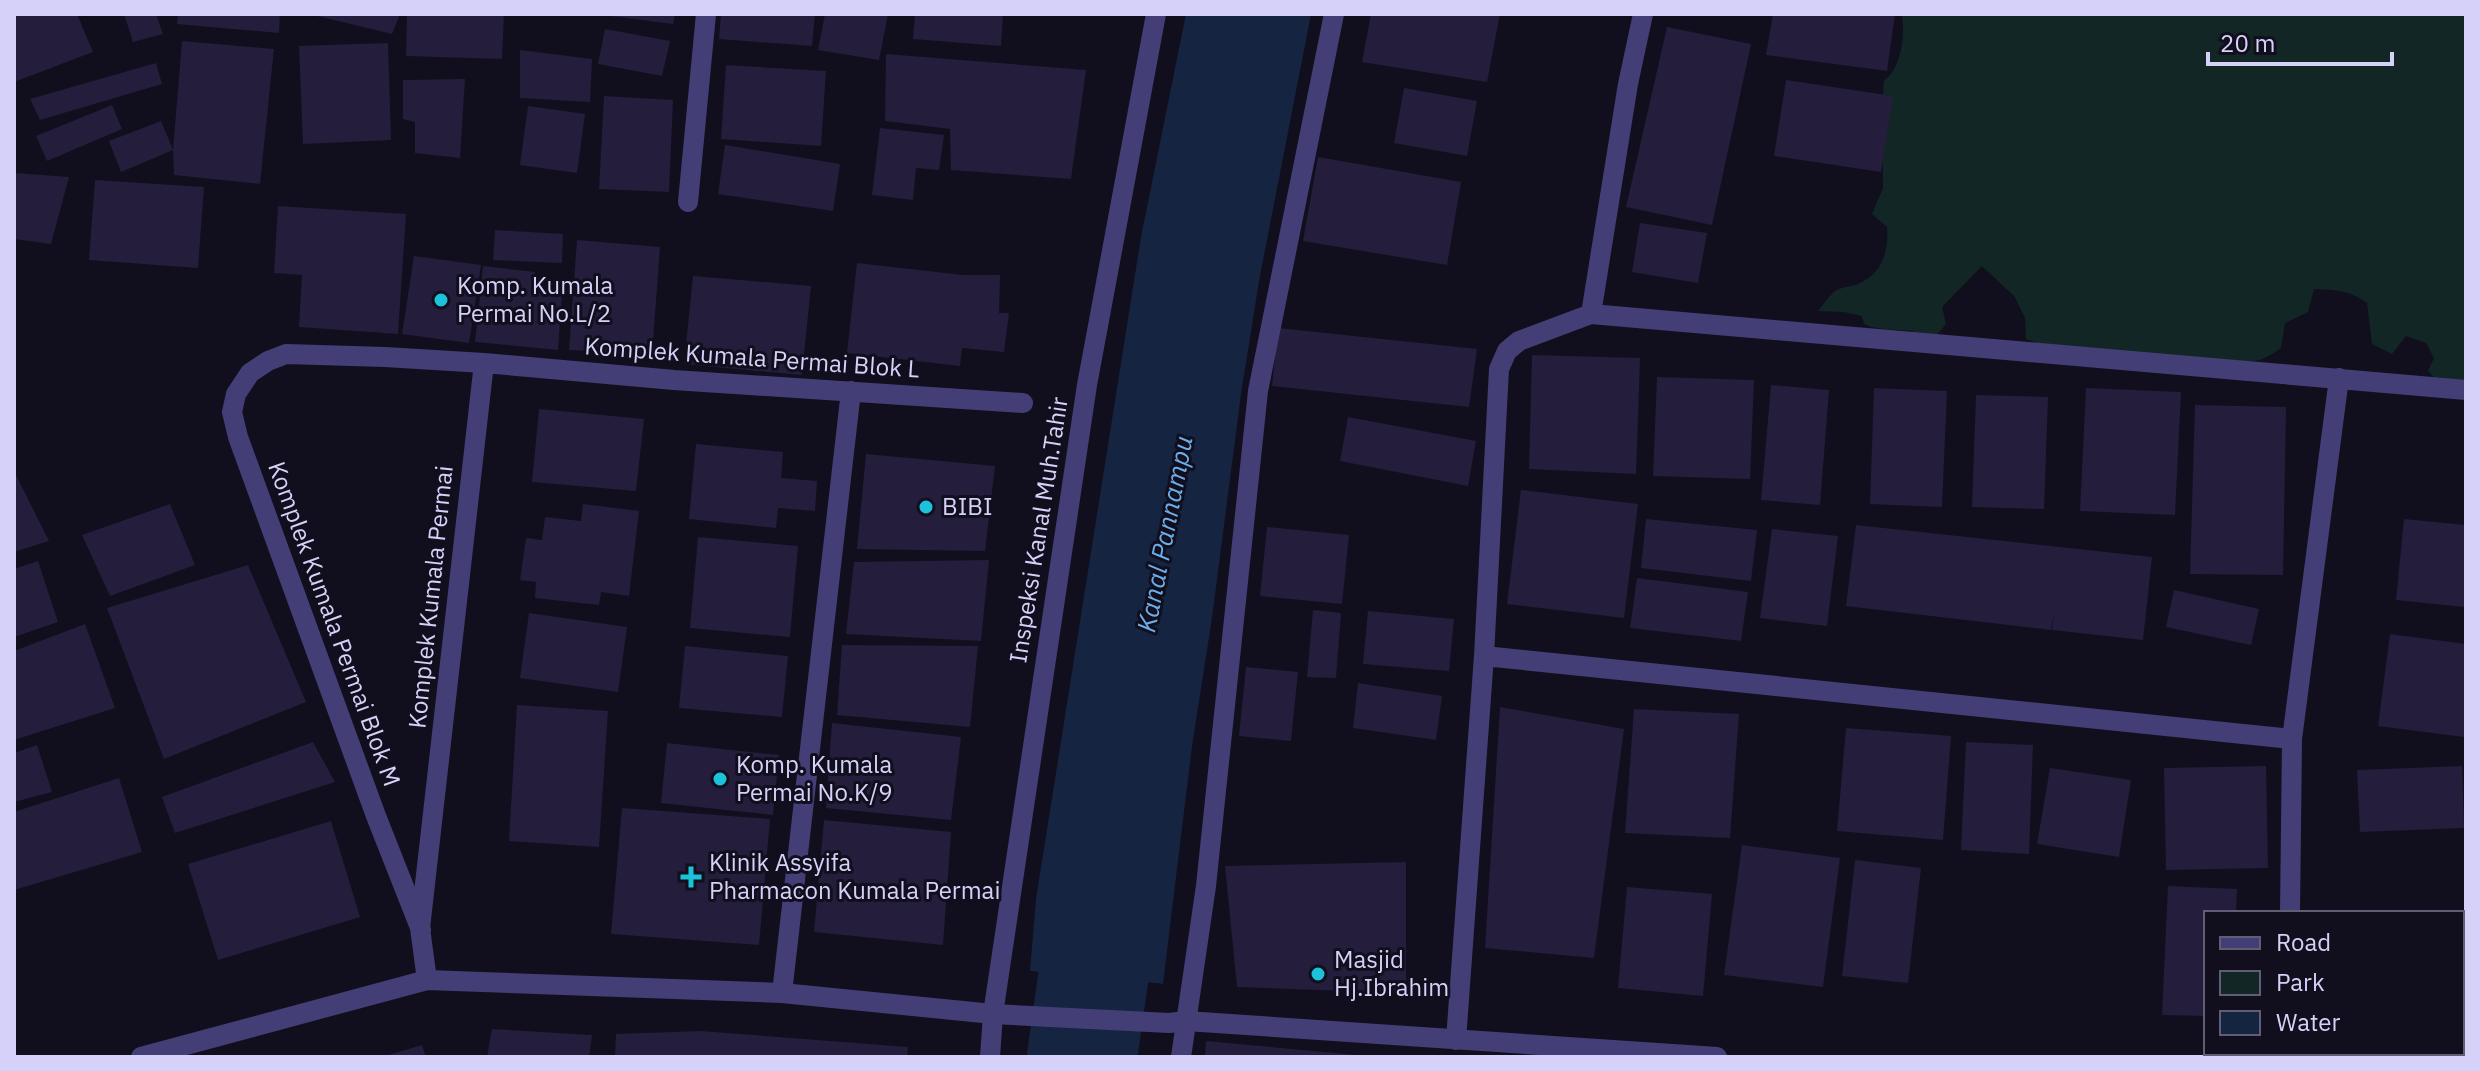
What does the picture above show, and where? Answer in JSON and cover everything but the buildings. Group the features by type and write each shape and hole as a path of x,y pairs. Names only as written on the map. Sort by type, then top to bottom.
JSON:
{"street":[{"path":"688,202 706,14"},
{"name":"Inspeksi Kanal Muh.Tahir","path":"990,1057 993,1014 1087,385 1156,14"},
{"path":"1181,1057 1178,1022 1208,871 1258,391 1334,14"},
{"path":"1591,314 1628,84 1643,14"},
{"path":"1456,1040 1484,656 1499,369 1507,351 1519,341 1591,314 2466,390"},
{"name":"Komplek Kumala Permai Blok L","path":"286,354 484,363 674,380 1023,403"},
{"name":"Komplek Kumala Permai Blok M","path":"286,354 250,373 236,394 232,412 287,574 421,930"},
{"name":"Komplek Kumala Permai","path":"427,980 421,930 484,363"},
{"path":"2290,911 2292,739 2339,378"},
{"path":"782,993 851,391"},
{"path":"1484,656 2292,739"},
{"path":"141,1057 427,980 782,993 993,1014 1178,1022 1717,1057"}],"green space":[{"path":"1902,14 2466,14 2466,389 2438,382 2428,371 2434,358 2426,343 2406,336 2392,354 2372,344 2367,303 2354,295 2335,290 2314,289 2308,312 2285,323 2281,348 2255,361 2216,361 2043,345 2026,339 2025,318 2015,297 1982,266 1942,307 1946,324 1935,337 1916,337 1913,331 1870,326 1864,324 1862,316 1844,312 1818,311 1836,290 1858,284 1873,274 1885,253 1887,227 1872,214 1883,188 1884,81 1895,68 1901,50"}],"water":[{"path":"1186,14 1311,14 1259,281 1241,394 1192,746 1163,984 1030,971 1036,899 1141,237"}],"pier":[{"path":"1026,971 1167,984 1163,988 1030,975"}],"waterway":[{"name":"Kanal Pannampu","path":"1082,1057 1115,825"}],"place":[{"name":"Komp. Kumala Permai No.L/2","path":"441,300"},
{"name":"BIBI","path":"926,507"},
{"name":"Komp. Kumala Permai No.K/9","path":"720,779"},
{"name":"Klinik Assyifa Pharmacon Kumala Permai","path":"691,877"},
{"name":"Masjid Hj.Ibrahim","path":"1318,974"}]}
